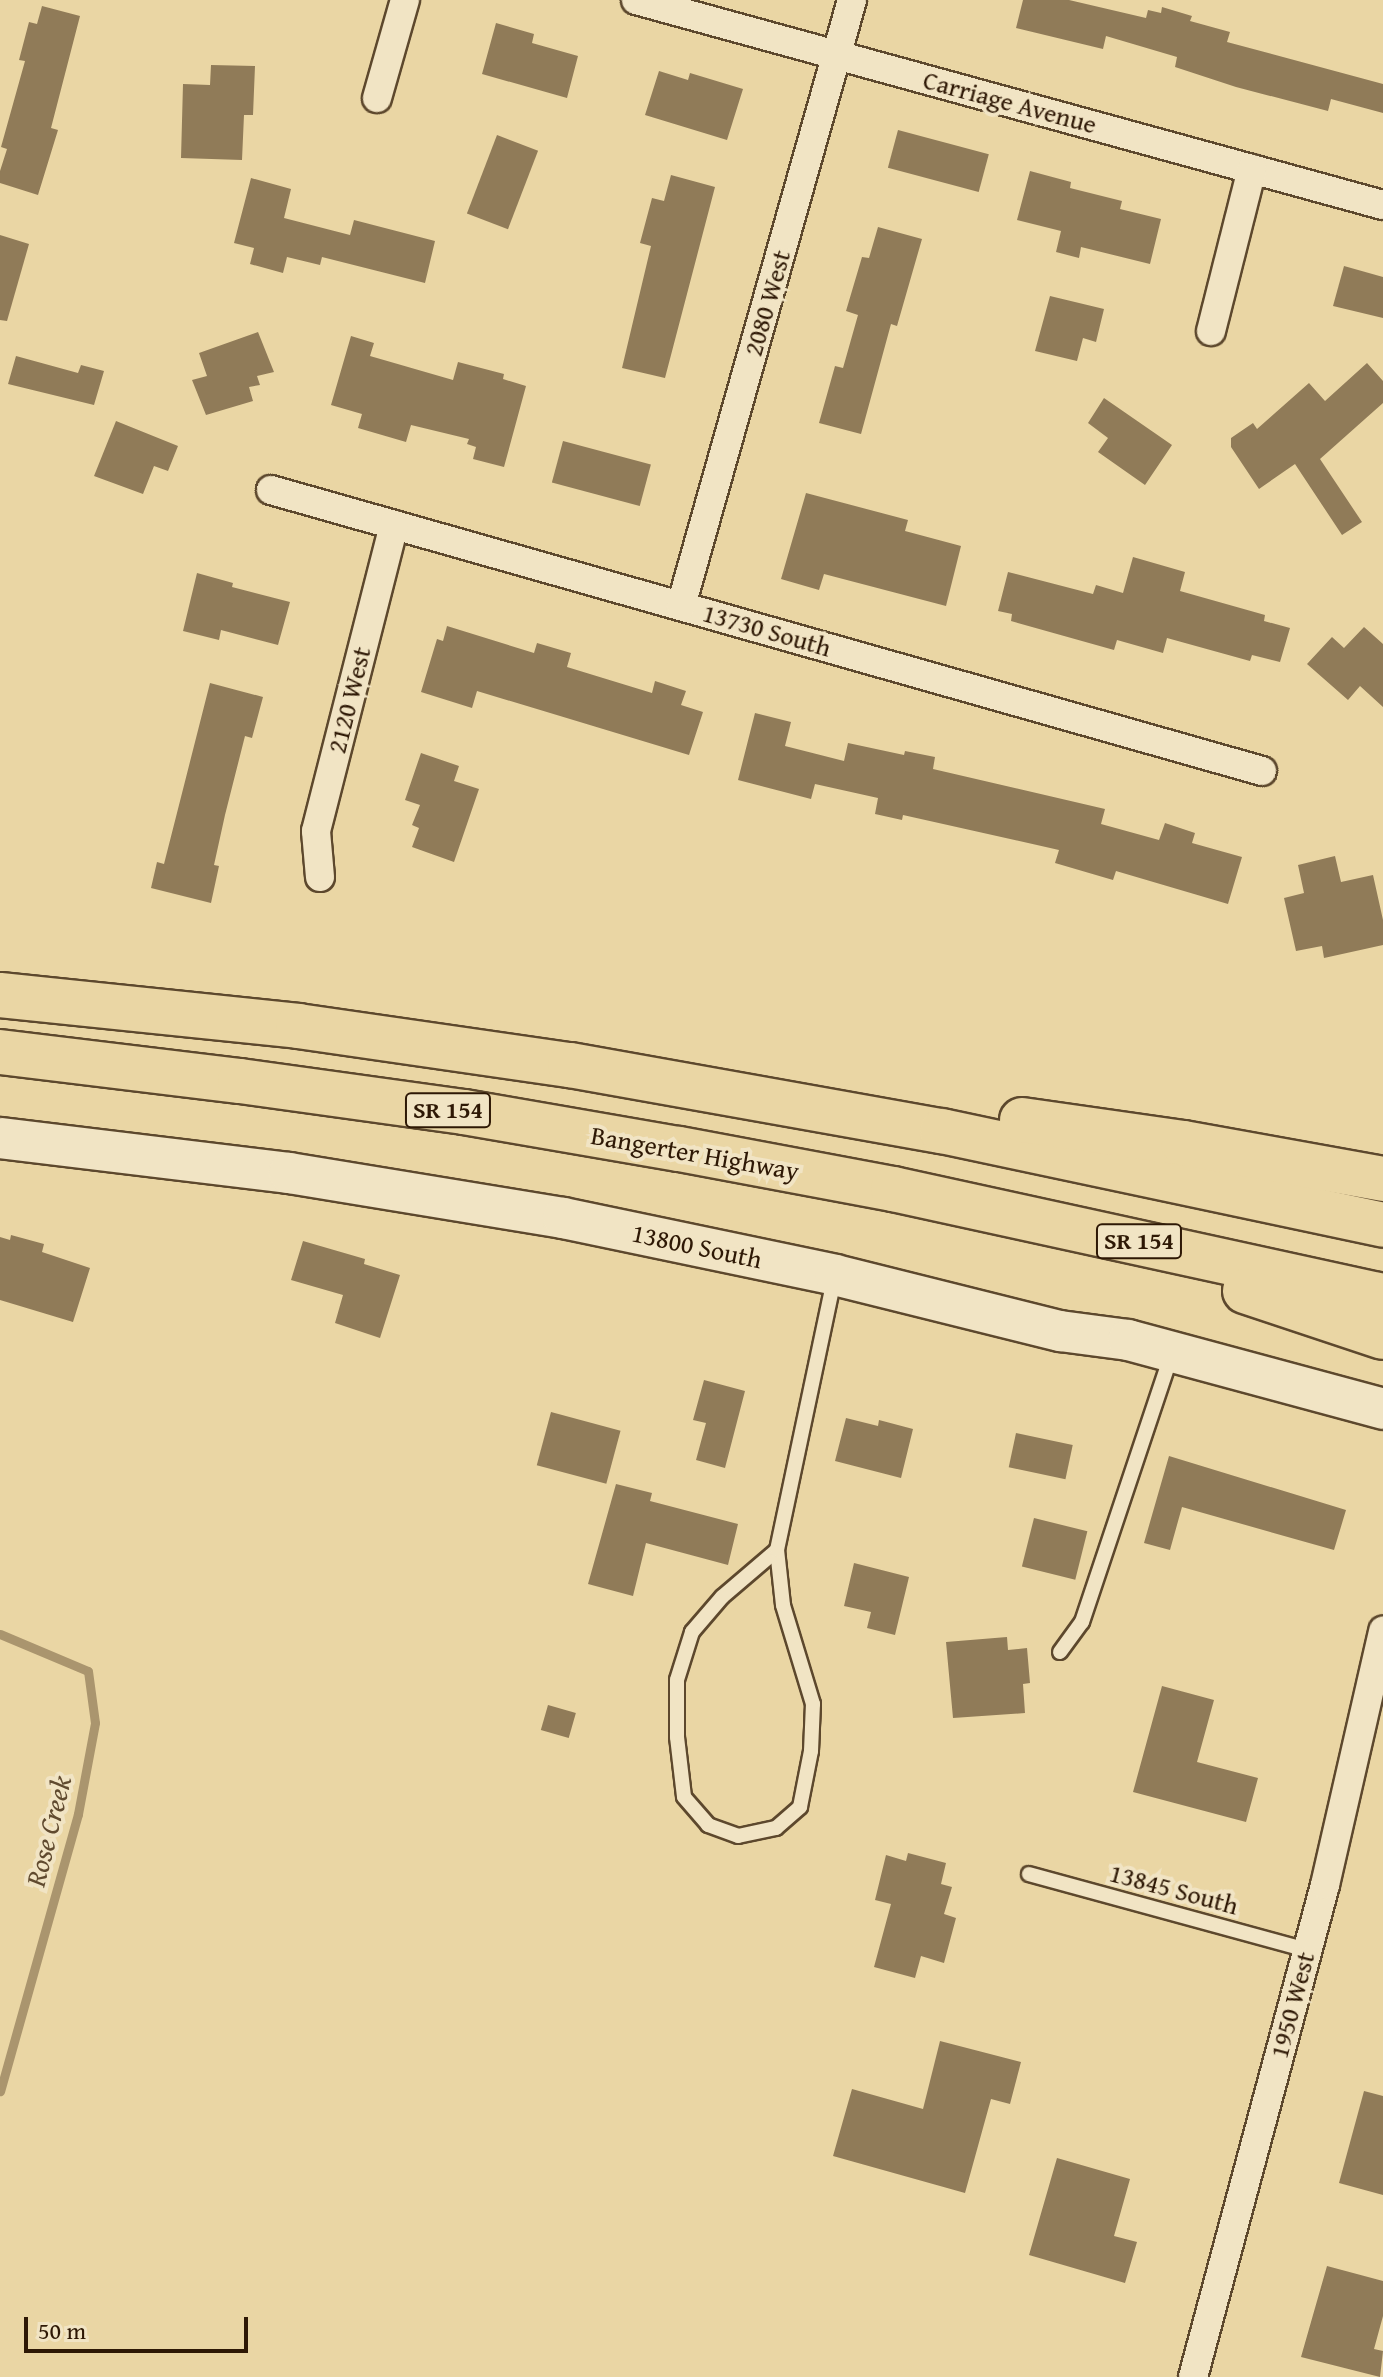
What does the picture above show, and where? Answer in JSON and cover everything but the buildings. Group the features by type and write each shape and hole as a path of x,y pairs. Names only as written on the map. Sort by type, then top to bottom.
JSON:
{"highway":[{"name":"SR 154","path":"0,995 434,1044 756,1096 1112,1165 1383,1225"},
{"name":"Bangerter Highway","path":"0,1052 464,1112 893,1189 1383,1296"},
{"path":"756,1096 909,1107 1077,1126 1383,1179"},
{"path":"893,1189 1165,1266 1383,1337"}],"street":[{"path":"377,98 405,0"},
{"name":"Carriage Avenue","path":"636,0 1383,205"},
{"name":"2080 West","path":"681,606 852,0"},
{"path":"1211,331 1252,169"},
{"name":"13730 South","path":"271,490 1262,771"},
{"name":"2120 West","path":"320,877 316,831 394,525"},
{"name":"13800 South","path":"0,1138 289,1173 533,1213 835,1275 1060,1331 1128,1340 1383,1409"},
{"name":"1950 West","path":"1193,2377 1376,1687 1383,1631"}],"lane":[{"path":"777,1550 722,1597 692,1632 677,1680 677,1737 684,1797 708,1825 738,1836 776,1828 800,1807 811,1751 813,1704 783,1605 777,1550 835,1275"},
{"path":"1060,1652 1082,1622 1172,1351"},
{"name":"13845 South","path":"1029,1874 1306,1950"}],"waterway":[{"name":"Rose Creek","path":"0,1634 88,1671 95,1723 78,1814 0,2091"}]}
